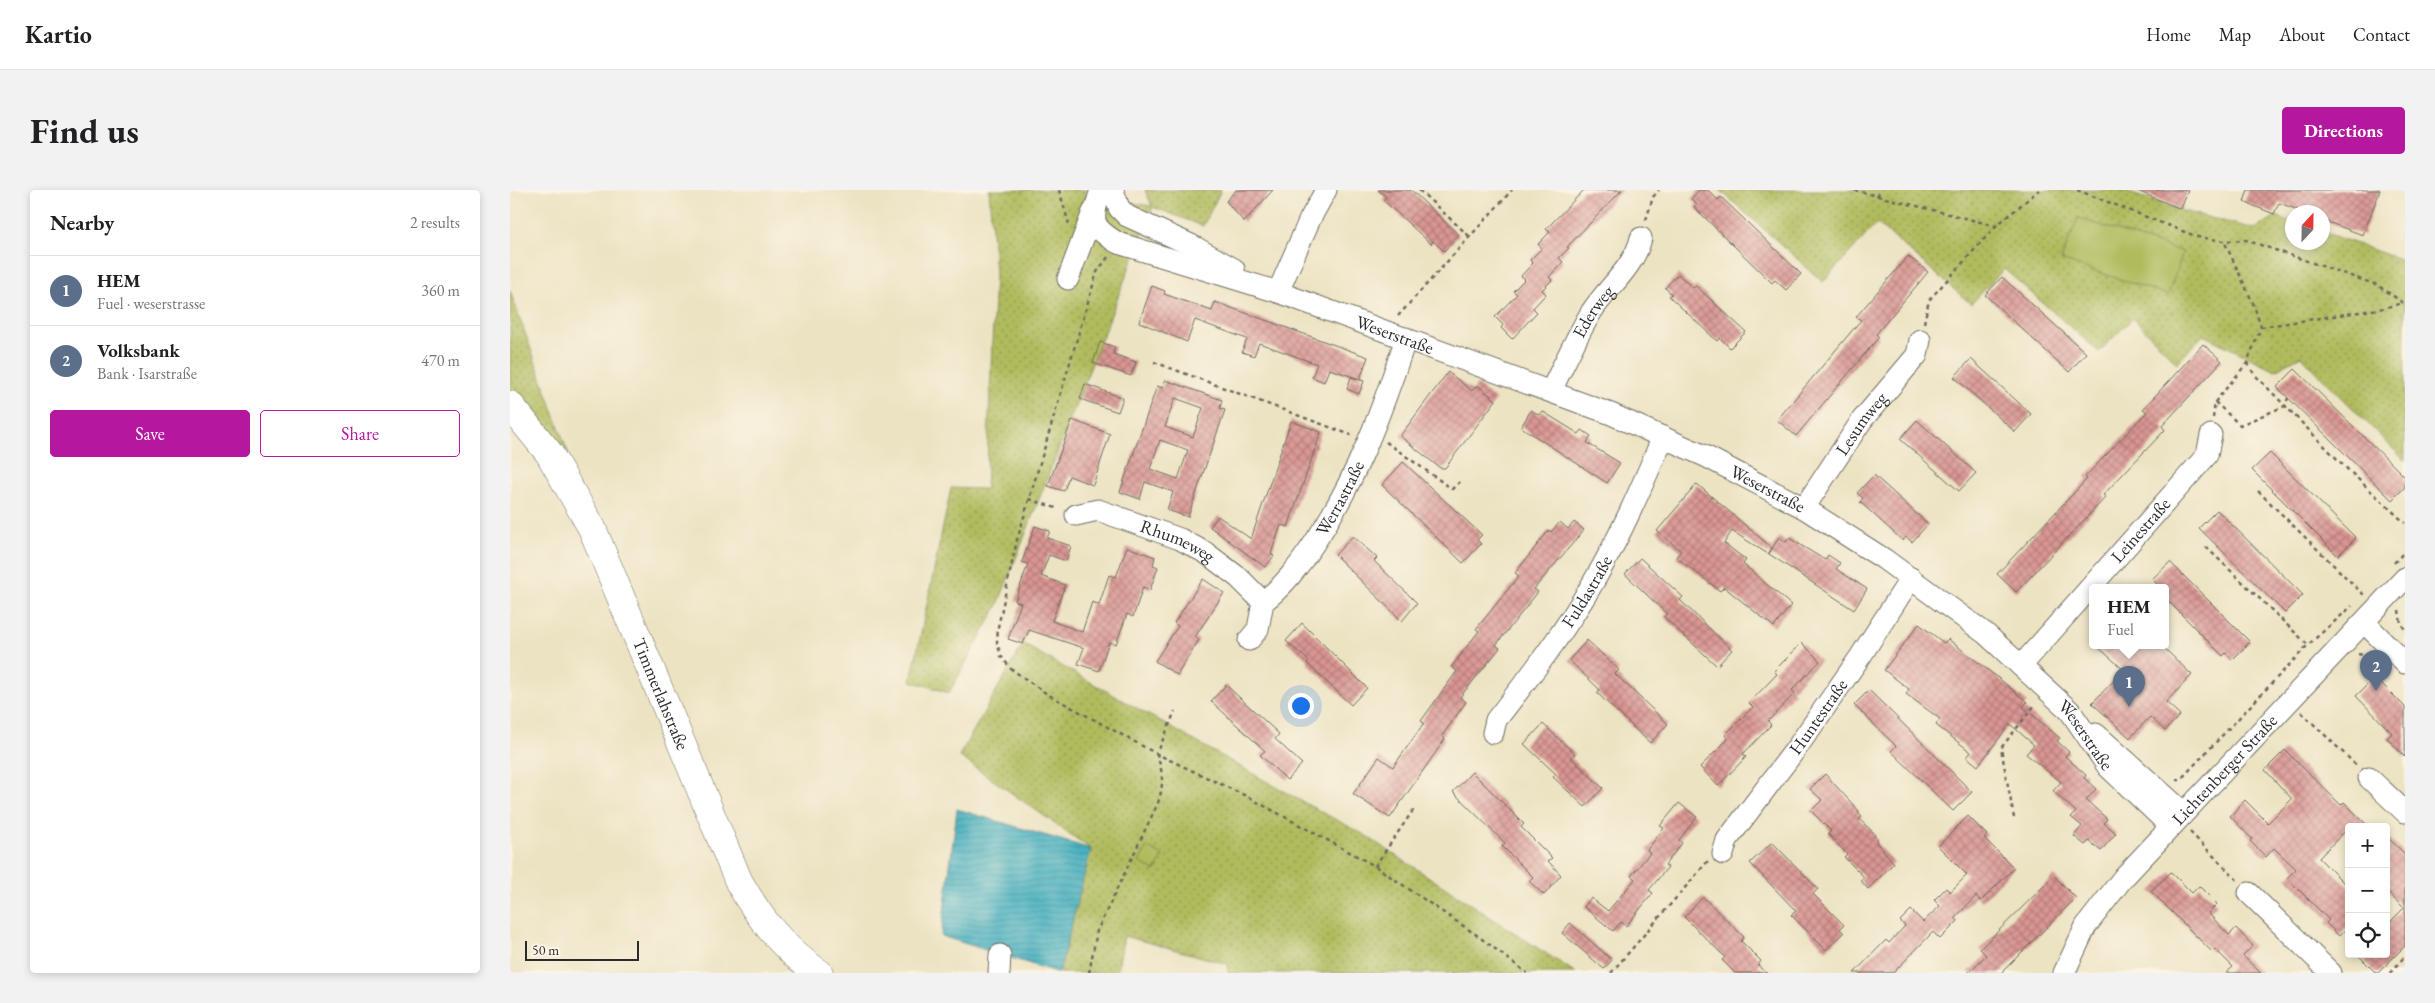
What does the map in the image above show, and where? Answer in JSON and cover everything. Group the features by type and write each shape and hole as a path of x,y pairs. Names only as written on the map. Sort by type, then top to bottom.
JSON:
{"main road":[{"name":"Timmerlahstraße","path":"510,405 554,460 592,528 742,888 753,908 771,932 789,950 819,973"}],"street":[{"path":"1068,279 1101,190"},
{"name":"Weserstraße","path":"1113,190 1119,208 1128,216 1191,245 1278,292"},
{"path":"1278,292 1310,219 1326,190"},
{"name":"Weserstraße","path":"1093,212 1095,224 1102,234 1118,243 1278,292 1611,414 1750,478 1804,508 1946,603 2021,666 2070,711 2176,819"},
{"name":"Ederweg","path":"1551,391 1578,336 1608,289 1638,252 1642,238"},
{"name":"Werrastraße","path":"1263,602 1280,590 1318,538 1348,487 1371,437 1406,338"},
{"name":"Lesumweg","path":"1804,508 1862,420 1917,354 1920,340"},
{"name":"Leinestraße","path":"2093,584 2207,455 2210,435"},
{"name":"Fuldastraße","path":"1493,733 1496,720 1549,652 1595,580 1638,496 1663,437"},
{"name":"Rhumeweg","path":"1076,515 1098,510 1180,539 1206,553 1239,578 1263,602"},
{"name":"Lichtenberger Straße","path":"2064,973 2078,939 2101,904 2176,819 2364,622 2399,571"},
{"name":"Huntestraße","path":"1723,854 1727,840 1798,746 1860,657 1911,578"},
{"name":"Leinestraße","path":"2021,666 2089,589"},
{"path":"1249,640 1258,629 1263,602"},
{"path":"2364,622 2405,663"},
{"path":"2369,778 2405,812"},
{"path":"2249,893 2331,973"}],"path":[{"path":"1419,190 1470,237"},
{"path":"1385,330 1512,190"},
{"path":"1642,238 1653,197 1659,190"},
{"path":"1854,190 1996,226"},
{"path":"1877,196 1881,190"},
{"path":"1920,340 1929,300 1996,226 2036,190"},
{"path":"2077,190 2198,237 2224,241 2246,240 2377,285 2404,304"},
{"path":"2210,435 2215,402 2247,363 2260,327 2253,303 2224,241"},
{"path":"1118,243 1097,272 1017,540 998,627 997,642 1002,656 1011,669 1028,683 1157,754 1248,798 1375,866 1478,936 1527,973"},
{"path":"2260,327 2404,304"},
{"path":"1154,362 1371,437 1452,489 1462,480"},
{"path":"2247,363 2255,375 2343,466 2405,523"},
{"path":"2215,402 2240,425 2285,406 2288,398"},
{"path":"2258,491 2364,595 2370,589"},
{"path":"1029,499 1076,515"},
{"path":"2206,547 2308,645"},
{"path":"2399,571 2405,551"},
{"path":"2174,780 2180,780 2308,645 2357,602"},
{"path":"2405,604 2399,610 2401,624 2405,629"},
{"path":"2357,654 2370,655 2376,659"},
{"path":"2014,818 2001,748 2047,690"},
{"path":"2290,701 2369,778"},
{"path":"1089,973 1097,931 1158,803 1163,787 1163,773 1157,754 1175,711"},
{"path":"1375,866 1414,809"},
{"path":"2176,819 2249,893"},
{"path":"1610,973 1708,861 1723,854"},
{"path":"2390,973 2405,956"}],"green space":[{"path":"989,190 1086,190 1085,195 1152,206 1145,190 1221,190 1203,226 1153,207 997,607 949,693 911,681 951,488 986,489 995,273"},
{"path":"1720,190 2120,190 2183,211 2255,229 2276,216 2285,219 2285,250 2330,250 2330,234 2405,261 2405,461 2301,356 2275,370 2203,335 2177,363 2133,318 2099,352 2004,269 1971,304 1877,223 1823,282"},
{"path":"2078,218 2183,252 2168,295 2061,260"},
{"path":"510,291 569,455 510,388"},
{"path":"1023,644 1363,834 1576,973 1228,973 1228,964 1124,936 1117,973 1059,973 1091,849 959,756"},
{"path":"1147,847 1163,856 1155,871 1139,862"}],"water":[{"path":"957,809 1091,849 1059,973 941,936"}],"building":[{"path":"1236,190 1273,190 1244,222 1226,201"},
{"path":"1378,190 1411,190 1459,235 1444,251 1433,241 1431,244 1383,200 1386,197"},
{"path":"1584,190 1622,190 1567,247 1569,248 1559,258 1563,262 1549,277 1552,280 1542,290 1546,294 1533,308 1537,312 1512,339 1501,328 1503,325 1495,317 1517,294 1513,291 1525,279 1521,276 1533,263 1530,260 1542,248 1538,244 1550,232 1546,229"},
{"path":"1699,190 1708,190 1718,200 1721,197 1801,274 1786,290 1775,280 1772,283 1694,207 1697,204 1691,199"},
{"path":"2135,190 2188,190 2181,209"},
{"path":"2248,190 2380,190 2363,235 2330,223 2330,205 2285,205 2279,203 2274,214 2244,202"},
{"path":"1908,256 1928,272 1876,334 1879,337 1796,436 1777,420 1861,320 1856,317"},
{"path":"1678,274 1693,288 1696,286 1746,332 1730,348 1720,338 1717,341 1669,296 1672,294 1665,288"},
{"path":"2002,277 2086,353 2069,372 1985,295"},
{"path":"1152,286 1165,291 1164,294 1212,311 1215,302 1368,357 1360,379 1329,369 1324,382 1312,377 1317,364 1259,343 1254,356 1242,352 1247,339 1195,320 1187,342 1139,322"},
{"path":"1100,342 1115,347 1113,354 1136,362 1131,376 1093,363"},
{"path":"2203,344 2222,361 2162,426 2165,430 2103,495 2106,497 2016,592 1997,574 2087,479 2085,477 2147,412 2143,409"},
{"path":"1971,359 2031,414 2015,432 1954,377"},
{"path":"2295,369 2405,477 2405,487 2392,500 2277,387"},
{"path":"1448,372 1472,391 1477,385 1496,400 1445,468 1440,468 1400,436"},
{"path":"1351,377 1364,381 1359,394 1347,389"},
{"path":"1165,380 1222,400 1220,408 1225,410 1188,517 1167,510 1173,492 1145,482 1140,499 1120,492 1157,386 1162,388","holes":["1175,398 1203,408 1193,437 1165,427","1160,440 1188,450 1178,479 1150,469"]},
{"path":"1085,384 1123,398 1118,412 1080,399"},
{"path":"1531,410 1539,415 1542,411 1579,434 1582,430 1591,436 1587,443 1620,463 1607,483 1521,427"},
{"path":"1072,420 1110,434 1093,485 1069,476 1064,491 1048,486"},
{"path":"1917,420 1976,473 1959,491 1900,439"},
{"path":"1291,421 1321,432 1288,527 1281,525 1271,554 1274,556 1265,567 1210,527 1218,516 1251,539"},
{"path":"2270,453 2356,538 2338,556 2252,470"},
{"path":"1403,462 1482,535 1477,540 1481,544 1463,563 1382,485"},
{"path":"1874,475 1928,524 1912,542 1906,537 1903,541 1860,502 1863,498 1857,493"},
{"path":"1697,484 1772,548 1768,554 1732,531 1724,543 1746,560 1743,564 1791,605 1774,627 1724,587 1720,591 1676,557 1681,551 1657,531"},
{"path":"2217,510 2303,595 2285,613 2199,528"},
{"path":"1560,522 1568,529 1574,522 1584,530 1534,589 1538,592 1496,645 1500,648 1460,697 1466,702 1442,736 1445,739 1390,818 1353,794 1379,757 1393,767 1424,723 1421,721 1457,671 1451,667 1479,631 1476,629 1519,576 1515,573 1549,530 1551,532"},
{"path":"1035,526 1050,531 1047,538 1071,546 1066,561 1049,555 1041,576 1065,585 1052,621 1082,632 1092,602 1099,605 1109,575 1116,577 1127,547 1155,557 1153,565 1158,567 1150,590 1143,587 1133,617 1127,614 1116,644 1109,642 1099,671 1078,664 1084,648 1029,630 1023,644 1008,639 1021,603 1015,601 1028,564 1022,562"},
{"path":"1353,536 1377,558 1374,561 1417,603 1402,621 1335,555"},
{"path":"1779,537 1786,542 1789,538 1825,560 1828,555 1840,563 1836,569 1867,589 1854,610 1769,554"},
{"path":"1640,558 1683,597 1680,600 1732,650 1717,666 1664,617 1667,614 1625,574"},
{"path":"2170,562 2250,642 2232,660 2226,653 2223,656 2169,602 2169,584 2157,584 2152,579"},
{"path":"1203,579 1224,593 1195,637 1199,640 1177,675 1155,661 1178,626 1174,623"},
{"path":"1302,623 1367,688 1351,705 1307,663 1309,661 1286,641"},
{"path":"1919,624 1944,643 1948,639 2002,681 2027,702 2023,707 2060,738 2057,741 2069,752 2065,756 2086,775 2084,778 2096,789 2086,800 2107,819 2104,823 2116,833 2101,851 2089,841 2085,845 2074,836 2082,826 2071,817 2076,812 2053,791 2061,782 2026,754 2034,745 2010,724 1978,766 1967,757 1971,752 1936,725 1940,719 1906,694 1909,689 1884,670"},
{"path":"1587,640 1619,670 1615,674 1668,724 1650,743 1597,693 1600,690 1569,660"},
{"path":"1802,643 1820,661 1792,690 1795,693 1768,721 1771,725 1743,754 1746,757 1718,786 1700,767 1728,739 1725,735 1753,707 1749,703 1777,674 1774,671"},
{"path":"2100,649 2165,649 2192,675 2166,702 2180,715 2165,731 2150,717 2130,738 2092,703 2124,670"},
{"path":"2375,677 2405,707 2405,757 2387,738 2392,733 2356,696"},
{"path":"1226,685 1279,734 1275,739 1302,764 1287,780 1260,755 1265,751 1211,701"},
{"path":"1869,690 1972,792 1953,811 1891,751 1896,746 1854,705"},
{"path":"1543,724 1575,754 1571,758 1603,788 1585,807 1553,777 1556,774 1524,744"},
{"path":"2285,750 2341,805 2344,802 2365,823 2345,823 2345,831 2319,858 2345,884 2345,930 2339,936 2326,923 2329,920 2287,878 2296,869 2274,848 2266,857 2230,816 2245,800 2268,823 2292,799 2265,770"},
{"path":"1472,772 1524,824 1521,827 1552,858 1548,861 1561,875 1544,895 1529,881 1533,877 1502,846 1505,843 1453,792"},
{"path":"1825,774 1859,811 1858,813 1862,817 1859,819 1875,834 1874,836 1878,840 1876,842 1894,863 1868,889 1860,880 1864,877 1844,857 1847,854 1828,834 1831,831 1811,811 1822,800 1810,789"},
{"path":"1679,803 1697,817 1679,840 1682,843 1665,865 1668,867 1649,890 1653,893 1626,926 1621,922 1613,931 1584,907 1591,898 1608,911 1635,879 1631,876 1650,853 1647,850 1664,828 1660,826"},
{"path":"1968,816 1987,835 1984,838 2014,868 1981,901 1976,896 1955,918 1958,921 1940,939 1933,932 1893,973 1854,973 1886,940 1889,943 1905,926 1900,921 1911,910 1923,922 1940,906 1934,900 1946,888 1950,892 1967,875 1938,846"},
{"path":"2390,840 2405,854 2405,946 2376,973 2361,958 2390,958 2390,922 2404,908 2390,895"},
{"path":"1772,842 1818,889 1813,894 1844,925 1840,929 1844,933 1826,950 1791,915 1796,911 1750,863"},
{"path":"2171,872 2192,893 2199,886 2217,904 2208,913 2229,935 2236,928 2253,946 2243,956 2261,973 2226,973 2233,967 2215,949 2212,952 2151,891"},
{"path":"2054,876 2076,898 2001,973 1968,973 1986,955 1980,949"},
{"path":"1703,897 1744,937 1741,941 1761,961 1758,965 1767,973 1735,973 1722,960 1725,957 1684,917"},
{"path":"1570,923 1612,960 1604,969 1562,933"}],"place":[{"name":"Volksbank","path":"2376,691"},
{"name":"HEM","path":"2129,707"}]}
